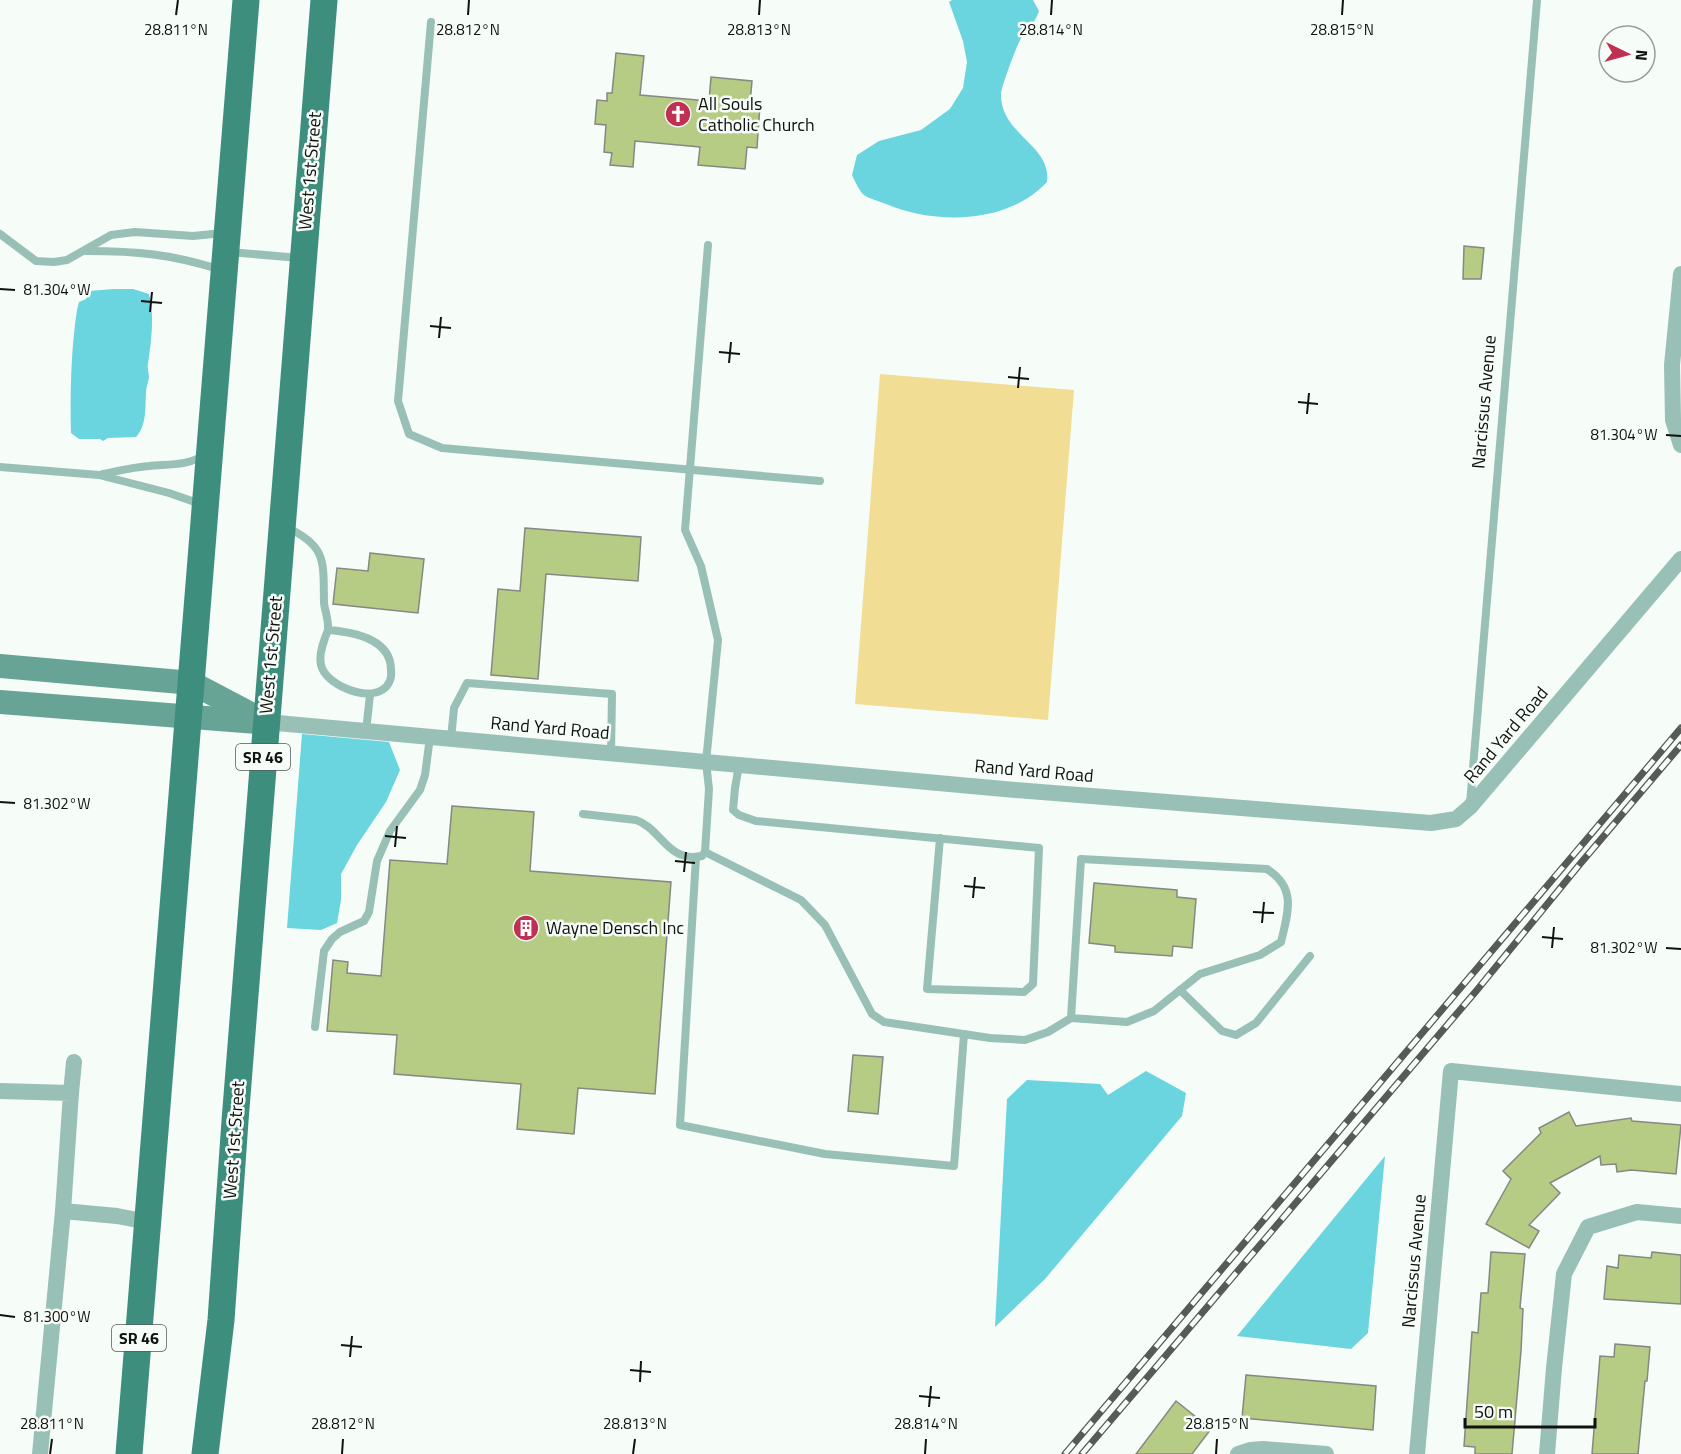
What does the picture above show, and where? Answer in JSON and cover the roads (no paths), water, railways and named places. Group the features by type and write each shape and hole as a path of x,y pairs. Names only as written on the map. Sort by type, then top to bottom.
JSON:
{"main road":[{"name":"SR 46","path":"129,1454 246,0"},
{"name":"West 1st Street","path":"205,1454 221,1320 324,0"},
{"path":"0,666 192,683 266,722"},
{"path":"0,702 266,722"}],"street":[{"path":"1681,274 1672,365 1673,420 1681,446"},
{"name":"Rand Yard Road","path":"266,722 1004,789 1431,823 1455,819 1470,807 1681,559"},
{"path":"40,1454 63,1212 74,1062"},
{"name":"Narcissus Avenue","path":"1417,1454 1451,1071 1681,1094"},
{"path":"0,1091 71,1093"},
{"path":"63,1212 117,1215 148,1222"},
{"path":"1547,1454 1564,1274 1588,1227 1637,1212 1681,1216"},
{"path":"1238,1454 1263,1449 1288,1453 1326,1454"}],"lane":[{"name":"Narcissus Avenue","path":"1470,807 1537,0"},
{"path":"431,22 398,401 409,434 442,448 820,481"},
{"path":"0,234 36,261 67,260 111,235 135,232 193,236 226,252"},
{"path":"583,814 644,822 668,848 696,857 702,856 705,852 709,789 706,762 718,640 701,566 685,530 688,470 708,245"},
{"path":"86,250 133,250 189,259 226,252 303,259"},
{"path":"99,474 149,465 176,464 198,459 210,451"},
{"path":"0,467 99,474 170,493 192,501 206,510"},
{"path":"282,525 306,537 317,549 321,558 324,570 324,606 328,630 321,651 320,663 323,672 329,680 357,692 369,694 384,689 388,684 392,669 384,650 362,636 328,630"},
{"path":"451,739 454,708 467,683 612,694 611,753"},
{"path":"366,731 369,694"},
{"path":"315,1027 324,951 340,932 364,921 369,912 377,861 390,831 420,790 425,775 430,737"},
{"path":"739,765 733,810 739,815 756,821 940,838 1039,848 1032,984 1024,992 927,989 940,838"},
{"path":"705,852 801,900 825,925 873,1014 884,1022 1025,1040 1048,1032 1071,1018 1127,1022 1154,1011 1200,974 1260,955 1281,942 1288,912 1287,891 1278,876 1267,869 1081,859 1071,1018"},
{"path":"696,857 680,1125 825,1154 954,1166 964,1034"},
{"path":"1180,990 1222,1031 1236,1035 1256,1023 1310,956"}],"water":[{"path":"952,0 1033,0 1039,11 1019,42 1001,95 1003,109 1009,120 1042,158 1047,182 1031,196 1012,206 971,217 927,215 886,204 864,195 852,175 857,155 879,141 921,130 950,109 963,88 967,62 963,41 949,2"},
{"path":"133,289 149,294 152,329 144,421 136,437 108,438 103,441 79,439 71,433 72,356 77,310 79,302 86,299 89,291"},
{"path":"302,734 389,742 400,770 386,802 357,845 341,874 341,900 337,923 321,930 287,928"},
{"path":"1146,1071 1186,1093 1182,1116 1045,1279 995,1327 1007,1099 1027,1080 1100,1084 1108,1095"},
{"path":"1385,1156 1368,1333 1351,1349 1237,1336"}],"railway":[{"path":"1065,1454 1681,728"},
{"path":"1082,1454 1477,990 1681,745"}],"place":[{"name":"All Souls Catholic Church","path":"678,114"},
{"name":"Wayne Densch Inc","path":"526,928"}]}
